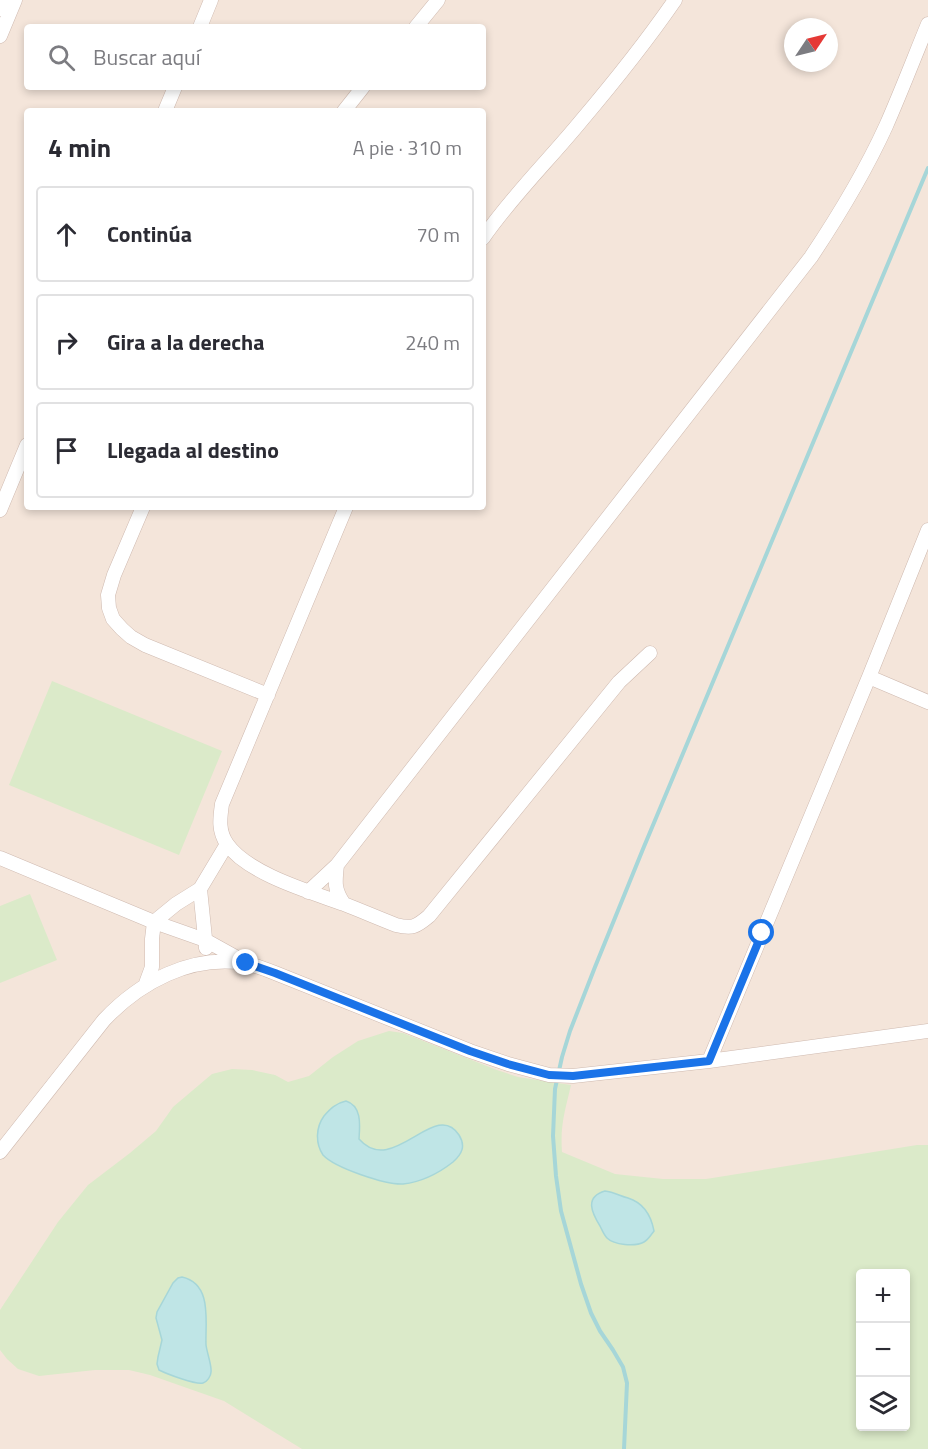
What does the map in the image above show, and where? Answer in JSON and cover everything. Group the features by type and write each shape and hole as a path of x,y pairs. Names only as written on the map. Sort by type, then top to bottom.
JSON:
{"street":[{"path":"0,36 4,0"},
{"path":"3,13 15,0"},
{"path":"201,24 211,0"},
{"path":"418,24 438,0"},
{"path":"486,234 602,96 675,0"},
{"path":"308,892 337,865 812,257 834,224 885,127 928,24"},
{"path":"166,108 174,90"},
{"path":"346,108 361,90"},
{"path":"0,510 24,452"},
{"path":"142,510 108,595 113,619 131,637 145,645 268,695"},
{"path":"345,510 222,804 219,819 221,832 227,844 245,861 308,892 396,925 411,927 421,923 619,682 650,653"},
{"path":"709,1061 928,531"},
{"path":"869,677 928,702"},
{"path":"145,986 152,967 154,922 176,904 200,889 227,844"},
{"path":"0,858 154,922 205,940 246,963 470,1051 549,1075 573,1076 709,1061 928,1031"},
{"path":"337,865 337,894 344,904"},
{"path":"200,889 207,962"},
{"path":"0,1152 104,1020 127,999 145,986 178,970 207,962 246,963"}],"shaded area":[{"path":"0,0 928,0 928,1449 0,1449"}],"green space":[{"path":"52,681 222,751 179,855 9,785"},
{"path":"30,894 57,960 0,983 0,906"},
{"path":"389,1031 403,1033 518,1077 571,1085 562,1126 562,1152 615,1174 663,1179 706,1179 928,1145 928,1449 302,1449 224,1401 150,1375 129,1370 95,1370 39,1376 18,1369 7,1359 0,1350 0,1310 58,1222 88,1185 156,1131 173,1107 212,1074 232,1069 252,1070 275,1075 288,1082 309,1076 358,1041"}],"water":[{"path":"346,1101 355,1107 357,1112 360,1122 359,1139 372,1149 386,1150 426,1130 438,1126 449,1126 459,1135 463,1146 461,1153 453,1162 436,1173 403,1184 385,1182 349,1170 323,1155 318,1140 319,1125 324,1116 339,1103"},
{"path":"605,1191 634,1200 646,1210 654,1231 647,1240 640,1244 625,1244 614,1242 606,1237 594,1216 592,1206 594,1197"},
{"path":"182,1277 199,1287 205,1305 206,1345 211,1374 203,1383 188,1381 163,1372 159,1370 157,1364 162,1340 156,1318 157,1312 173,1283"}],"waterway":[{"path":"624,1449 627,1383 623,1367 591,1313 561,1211 553,1136 555,1089 562,1057 570,1031 643,849 928,168"}],"route":[{"path":"246,963 470,1051 527,1070 549,1075 573,1076 709,1061 762,933"}]}
